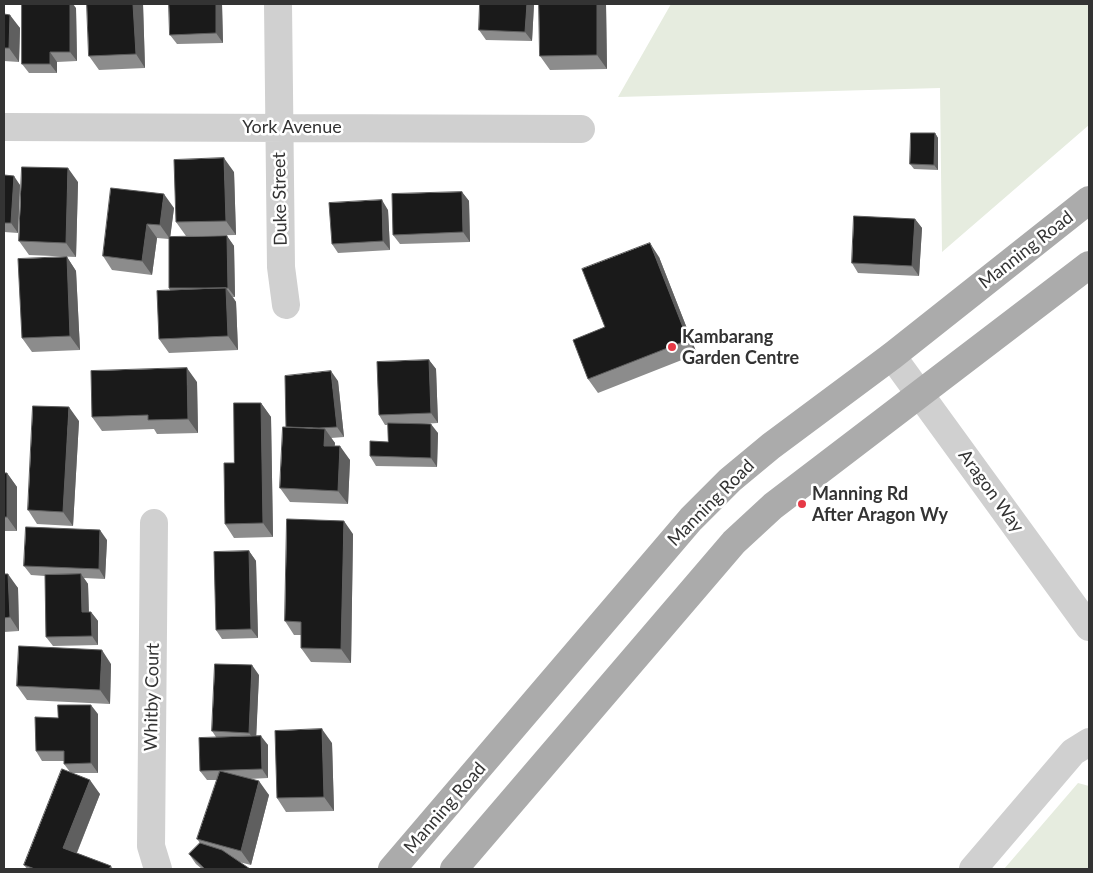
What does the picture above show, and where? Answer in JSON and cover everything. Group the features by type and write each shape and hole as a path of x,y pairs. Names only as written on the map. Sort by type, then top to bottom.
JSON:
{"main road":[{"name":"Manning Road","path":"392,869 691,519 730,480 770,446 892,356 1089,200"},
{"path":"454,869 734,542 773,506 1089,265"}],"street":[{"name":"Duke Street","path":"278,4 281,267 286,305"},
{"name":"York Avenue","path":"4,127 279,126 580,129"},
{"name":"Aragon Way","path":"892,356 1089,627"},
{"name":"Whitby Court","path":"154,523 150,846 158,869"},
{"path":"973,869 1073,752 1089,742"}],"shaded area":[{"path":"671,4 1089,4 1089,125 942,252 940,88 618,97"},
{"path":"1078,783 1089,786 1089,869 1004,869"}],"building":[{"path":"22,4 70,4 70,52 50,52 50,64 22,64"},
{"path":"87,4 133,4 136,54 89,56"},
{"path":"169,4 216,4 216,33 170,35"},
{"path":"480,4 527,4 525,32 479,30"},
{"path":"539,4 597,4 597,55 540,56"},
{"path":"4,14 10,15 9,48 4,48"},
{"path":"911,133 935,133 934,165 910,164"},
{"path":"224,158 226,221 176,222 174,160"},
{"path":"22,167 68,168 66,243 19,241"},
{"path":"4,175 14,176 11,223 4,223"},
{"path":"111,188 164,194 160,225 147,224 142,261 103,256"},
{"path":"462,192 463,232 393,235 392,194"},
{"path":"382,200 383,241 332,244 329,203"},
{"path":"854,216 915,219 912,266 852,263"},
{"path":"227,236 228,288 169,288 169,237"},
{"path":"650,243 688,340 588,379 573,340 605,327 582,269"},
{"path":"67,257 70,336 22,338 18,259"},
{"path":"226,288 228,336 159,339 157,291"},
{"path":"429,360 431,413 379,415 377,362"},
{"path":"187,368 188,419 148,420 148,415 92,417 91,371"},
{"path":"331,371 337,427 286,427 285,376"},
{"path":"234,403 261,403 263,523 225,524 224,463 234,463"},
{"path":"33,406 69,407 63,512 28,510"},
{"path":"388,423 431,424 431,458 370,456 370,441 388,442"},
{"path":"283,427 325,429 324,446 340,446 338,491 280,488"},
{"path":"4,473 7,473 7,517 4,517"},
{"path":"287,519 344,521 341,649 301,648 301,622 285,621"},
{"path":"26,527 100,530 99,569 24,566"},
{"path":"249,551 251,629 216,630 214,552"},
{"path":"4,574 8,574 10,617 4,618"},
{"path":"81,574 82,612 91,612 92,636 46,637 45,575"},
{"path":"19,646 102,650 100,690 17,686"},
{"path":"215,664 252,665 249,733 212,731"},
{"path":"58,705 91,705 91,763 64,764 64,751 36,751 35,717 58,718"},
{"path":"322,729 324,797 277,798 275,731"},
{"path":"261,736 262,769 200,771 199,738"},
{"path":"62,769 90,780 63,848 111,866 109,869 35,869 24,865"},
{"path":"220,771 259,781 241,851 197,839"},
{"path":"200,843 222,850 250,869 205,869 189,854"}],"place":[{"name":"Kambarang Garden Centre","path":"672,347"},
{"name":"Manning Rd After Aragon Wy","path":"802,504"}]}
